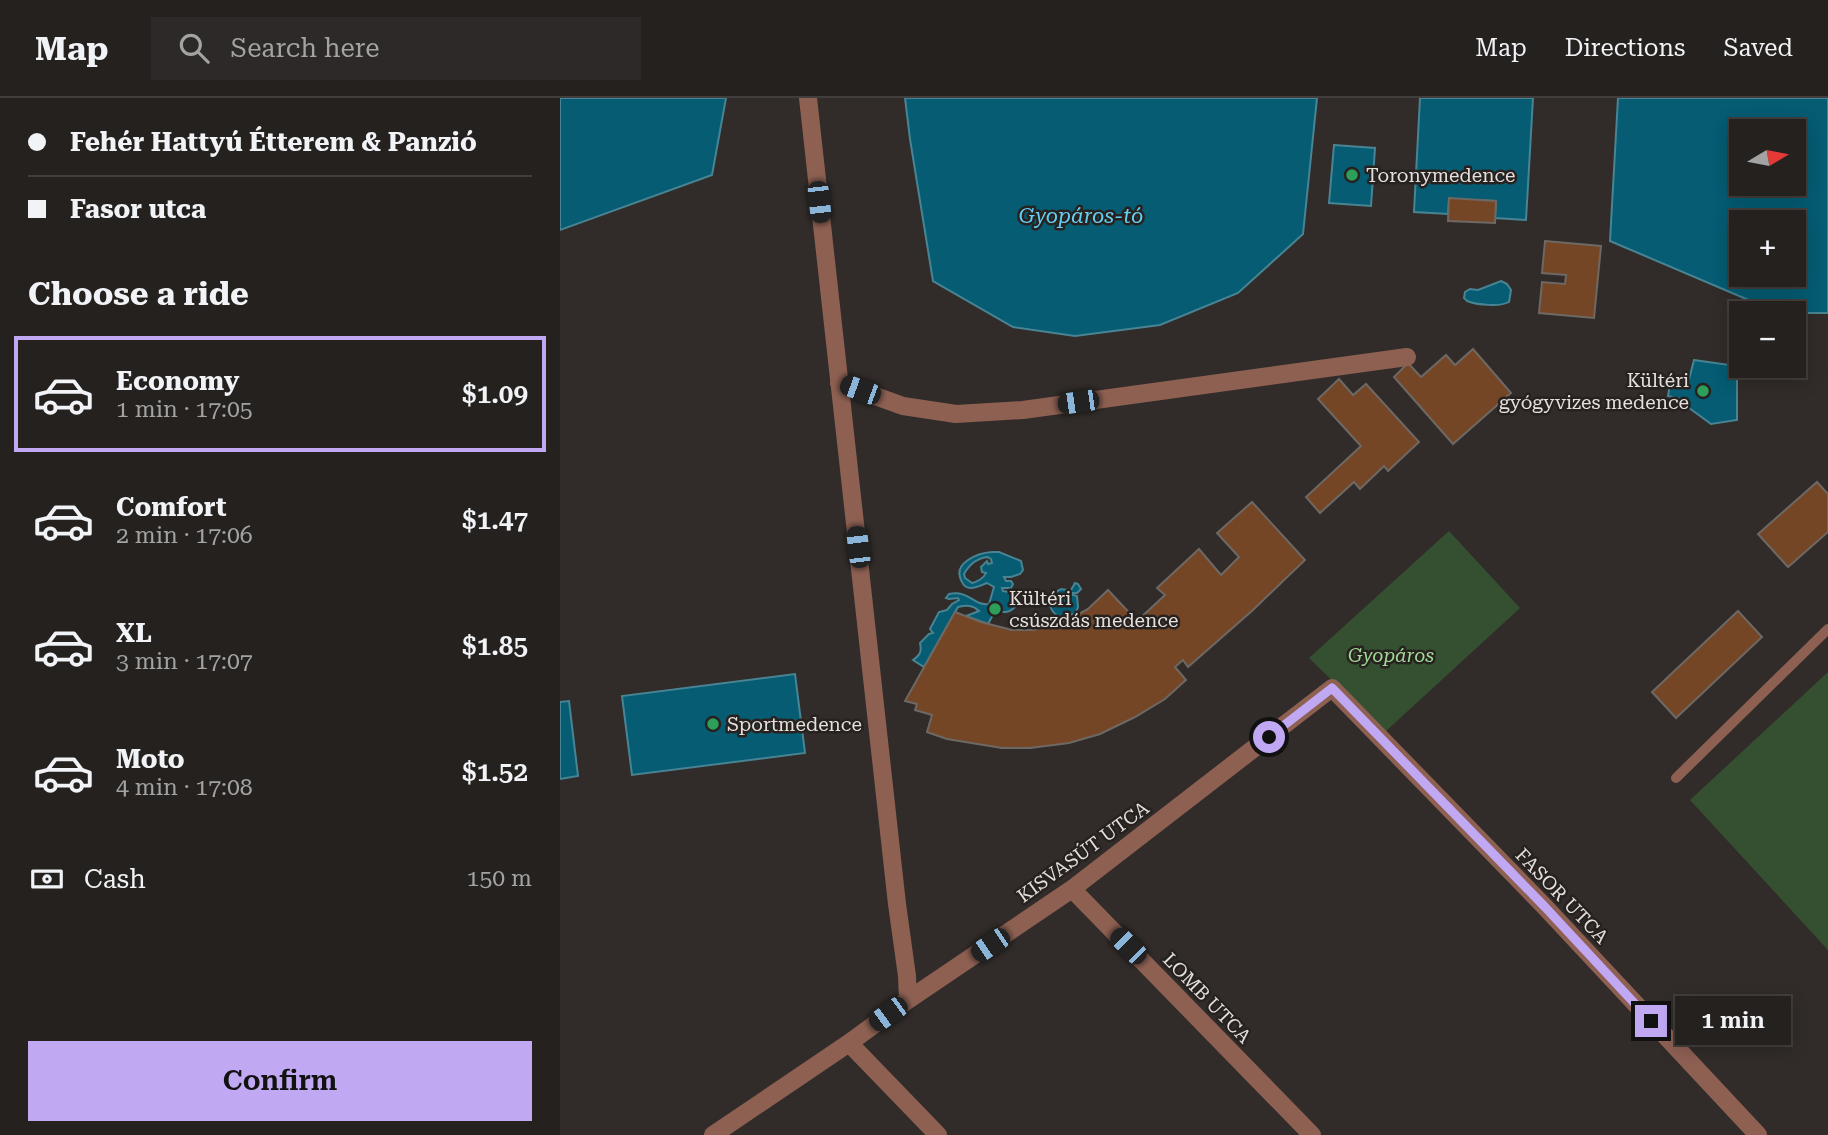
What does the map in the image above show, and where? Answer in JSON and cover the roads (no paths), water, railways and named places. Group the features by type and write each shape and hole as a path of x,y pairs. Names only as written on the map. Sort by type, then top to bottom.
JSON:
{"street":[{"path":"808,98 908,1000"},
{"path":"839,383 903,406 956,414 1023,410 1406,357"},
{"name":"KISVASÚT UTCA","path":"713,1135 1072,890 1332,688"},
{"name":"FASOR UTCA","path":"1332,688 1545,907 1758,1135"},
{"name":"LOMB UTCA","path":"1072,890 1312,1135"},
{"path":"849,1043 938,1135"}],"lane":[{"path":"1676,778 1828,629"}],"water":[{"path":"560,98 726,98 712,175 560,230"},
{"name":"Gyopáros-tó","path":"905,98 1317,98 1303,234 1238,293 1160,325 1075,336 1013,327 933,281"},
{"path":"1420,98 1533,98 1526,220 1495,218 1496,201 1449,199 1448,214 1414,212"},
{"path":"1618,98 1828,98 1828,313 1806,313 1806,301 1751,301 1610,241"},
{"name":"Toronymedence","path":"1334,145 1375,148 1371,206 1329,203"},
{"path":"1501,281 1511,290 1509,302 1500,305 1482,304 1464,298 1465,292 1470,289 1478,290"},
{"name":"Kültéri gyógyvizes medence","path":"1694,360 1729,365 1729,378 1737,378 1737,420 1711,424 1681,402 1681,399 1668,396 1670,384 1687,387"},
{"name":"Kültéri csúszdás medence","path":"999,552 1021,561 1023,570 1020,574 1004,577 1013,584 1011,588 1002,588 1013,595 1017,605 1007,612 995,611 988,624 966,616 979,611 974,608 958,607 924,667 913,660 920,653 920,643 933,633 930,629 939,612 947,610 959,600 946,598 949,594 962,594 979,603 989,604 994,587 987,583 975,588 967,587 960,575 963,564 986,553","holes":["988,557 992,563 988,564 987,561 981,567 982,572 986,573 980,580 972,583 965,578 964,574 974,562"]},
{"path":"1075,583 1081,589 1073,593 1077,596 1076,612 1064,617 1058,615 1050,606 1053,602 1046,600 1049,595 1057,597 1056,593 1060,590 1071,590"},
{"name":"Sportmedence","path":"795,674 805,753 632,775 622,696"},
{"path":"569,701 578,776 560,779 560,702"}],"place":[{"name":"Toronymedence","path":"1352,175"},
{"name":"Kültéri gyógyvizes medence","path":"1703,391"},
{"name":"Kültéri csúszdás medence","path":"995,609"},
{"name":"Sportmedence","path":"713,724"}],"park label":[{"name":"Gyopáros","path":"1391,655"}]}
